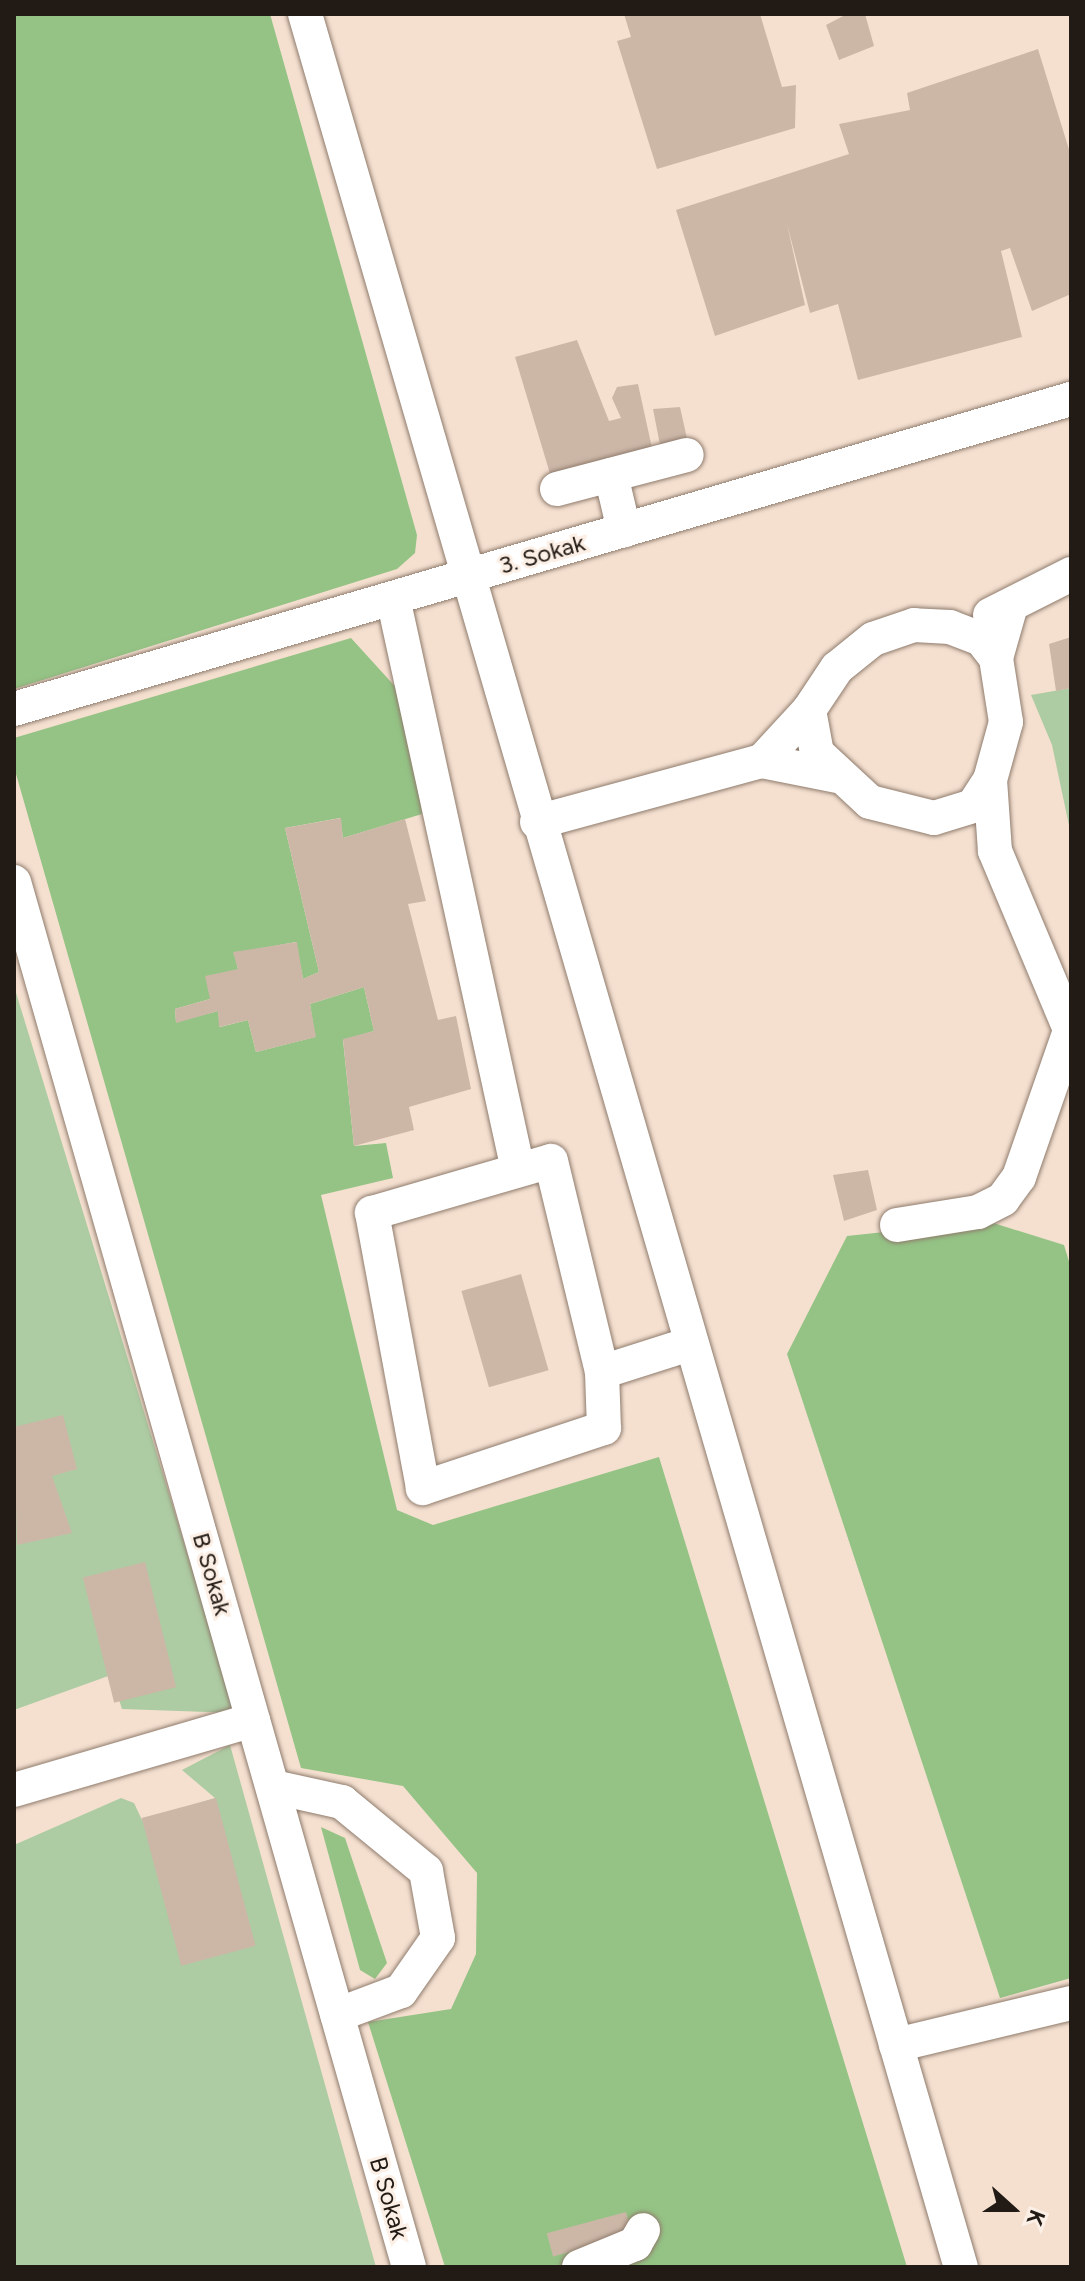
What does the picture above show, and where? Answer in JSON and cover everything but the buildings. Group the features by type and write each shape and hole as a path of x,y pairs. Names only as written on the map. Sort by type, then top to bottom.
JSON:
{"street":[{"path":"305,14 465,576 961,2267"},
{"name":"3. Sokak","path":"14,709 1071,399"},
{"path":"557,489 687,455"},
{"path":"611,475 624,530"},
{"path":"950,627 1010,609 1071,574"},
{"path":"393,598 518,1170"},
{"path":"934,818 973,806 990,780 1006,722 996,658 1010,609"},
{"path":"762,761 809,710 837,668 873,639 914,625 950,627 981,639 996,658"},
{"path":"809,710 817,753 838,776 870,802 934,818 995,851"},
{"path":"537,822 762,761 838,776"},
{"path":"897,1225 978,1212 1003,1199 1019,1177 1070,1031 995,851 990,780"},
{"name":"B Sokak","path":"14,882 337,2015 413,2266"},
{"path":"551,1161 602,1372 604,1428 423,1488 372,1213 551,1161"},
{"path":"602,1372 690,1344"},
{"path":"14,1790 253,1720"},
{"path":"274,1787 342,1802 426,1871 438,1938 401,1991 337,2015"},
{"path":"896,2045 1071,2003"},
{"path":"579,2267 635,2244 643,2230"}],"green space":[{"path":"14,14 270,14 417,535 415,553 397,569 14,689"},
{"path":"351,638 411,704 422,814 343,838 340,818 285,828 319,972 303,979 296,942 234,953 238,969 210,999 175,1009 176,1022 218,1011 220,1027 248,1020 256,1052 315,1037 310,1004 364,987 374,1031 343,1040 354,1146 386,1143 393,1178 321,1195 397,1510 433,1525 659,1457 907,2267 445,2267 368,2022 451,2009 476,1954 477,1873 403,1786 301,1768 14,767 14,738"},
{"path":"1071,688 1071,835 1052,745 1031,695"},
{"path":"14,986 236,1713 122,1709 111,1675 14,1710"},
{"path":"987,1221 1064,1245 1071,1268 1071,1978 1000,1998 787,1354 847,1236"},
{"path":"230,1745 376,2267 14,2267 14,1845 121,1798 134,1803 142,1820 215,1798 182,1770"},
{"path":"321,1827 345,1838 387,1963 375,1979 360,1970"}]}
